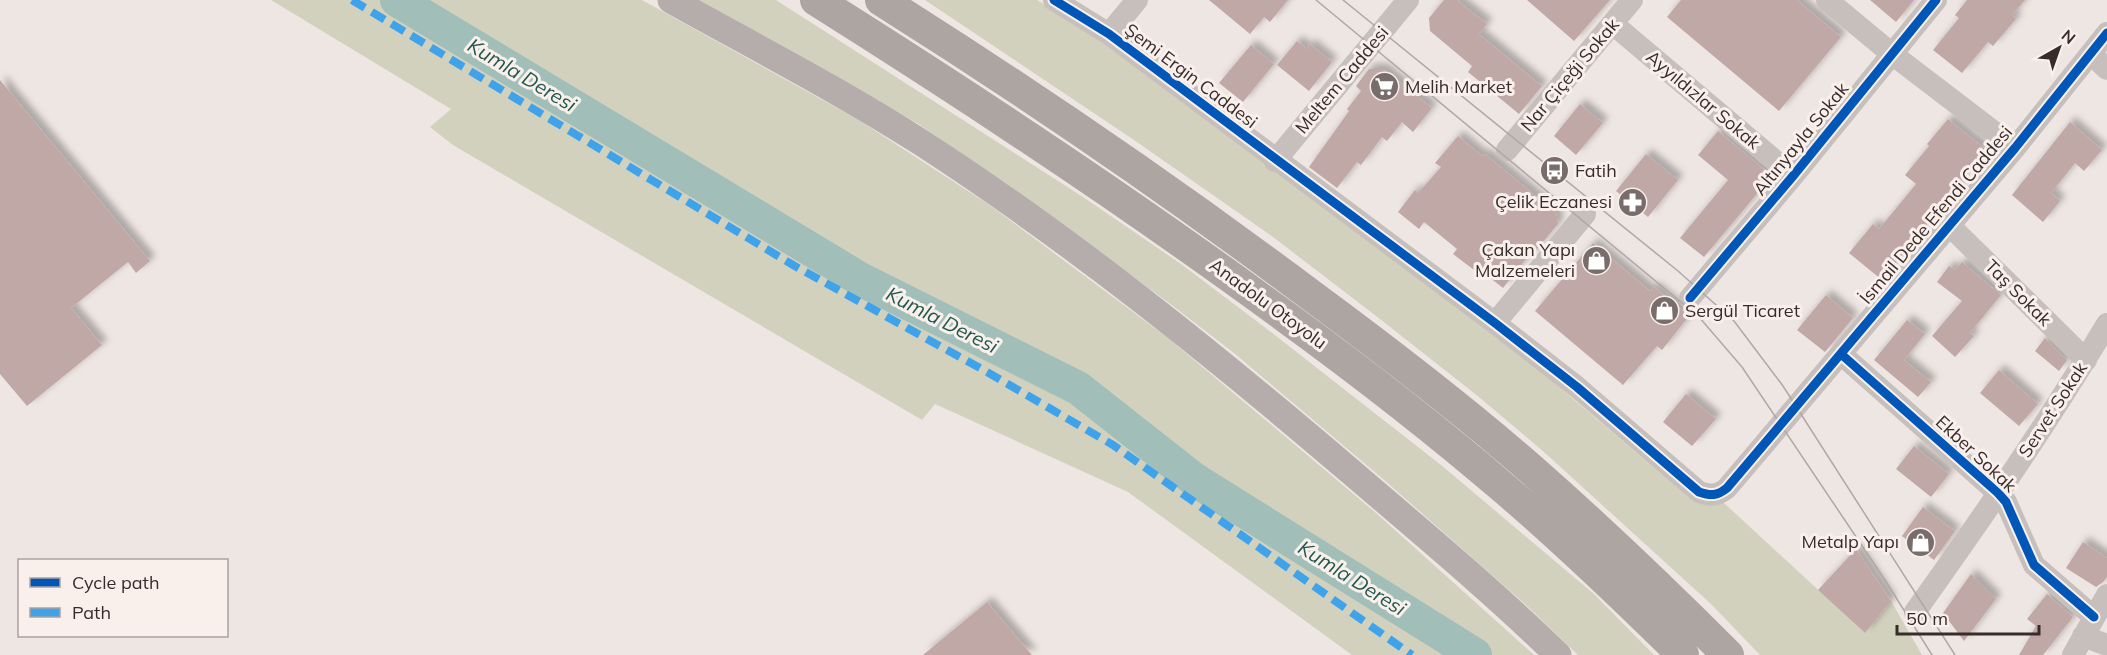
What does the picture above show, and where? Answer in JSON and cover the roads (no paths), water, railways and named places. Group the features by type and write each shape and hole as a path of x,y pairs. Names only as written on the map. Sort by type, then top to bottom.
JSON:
{"highway":[{"name":"Anadolu Otoyolu","path":"816,0 920,65 1190,246 1366,376 1507,491 1588,564 1683,655"},
{"name":"Anadolu Otoyolu","path":"881,0 1212,221 1467,414 1608,539 1728,655"}],"main road":[{"path":"671,0 920,142 999,195 1141,299 1240,377 1480,582 1558,655"}],"street":[{"name":"Şemi Ergin Caddesi","path":"1054,0 1109,34 1495,323"},
{"path":"1109,34 1137,0"},
{"name":"Meltem Caddesi","path":"1275,160 1408,0"},
{"name":"Nar Çiçeği Sokak","path":"1507,150 1632,0"},
{"path":"1827,0 1892,54 2015,148"},
{"name":"Altınyayla Sokak","path":"1690,298 1936,0"},
{"name":"Ayyıldızlar Sokak","path":"1612,24 1793,176"},
{"name":"İsmail Dede Efendi Caddesi","path":"1495,323 1577,387 1699,492 1710,496 1720,494 2015,148 2099,62 2107,33"},
{"path":"1495,323 1585,214"},
{"name":"Taş Sokak","path":"1949,225 2086,360"},
{"name":"Servet Sokak","path":"1915,612 1998,493 2086,360 2107,324"},
{"name":"Ekber Sokak","path":"1841,354 2006,502 2034,565 2083,636"},
{"path":"2107,595 2083,636 2107,645"}],"waterway":[{"name":"Kumla Deresi","path":"397,0 860,279 1078,388 1195,480 1475,655"}],"tram line":[{"path":"1316,0 1699,317 1742,367 1885,580 1932,655"},
{"path":"1343,0 1678,271 1734,321 1783,386 1955,655"}],"place":[{"name":"Melih Market","path":"1384,87"},
{"name":"Fatih","path":"1554,171"},
{"name":"Çelik Eczanesi","path":"1633,202"},
{"name":"Çakan Yapı Malzemeleri","path":"1596,260"},
{"name":"Sergül Ticaret","path":"1664,311"},
{"name":"Metalp Yapı","path":"1920,542"}]}
